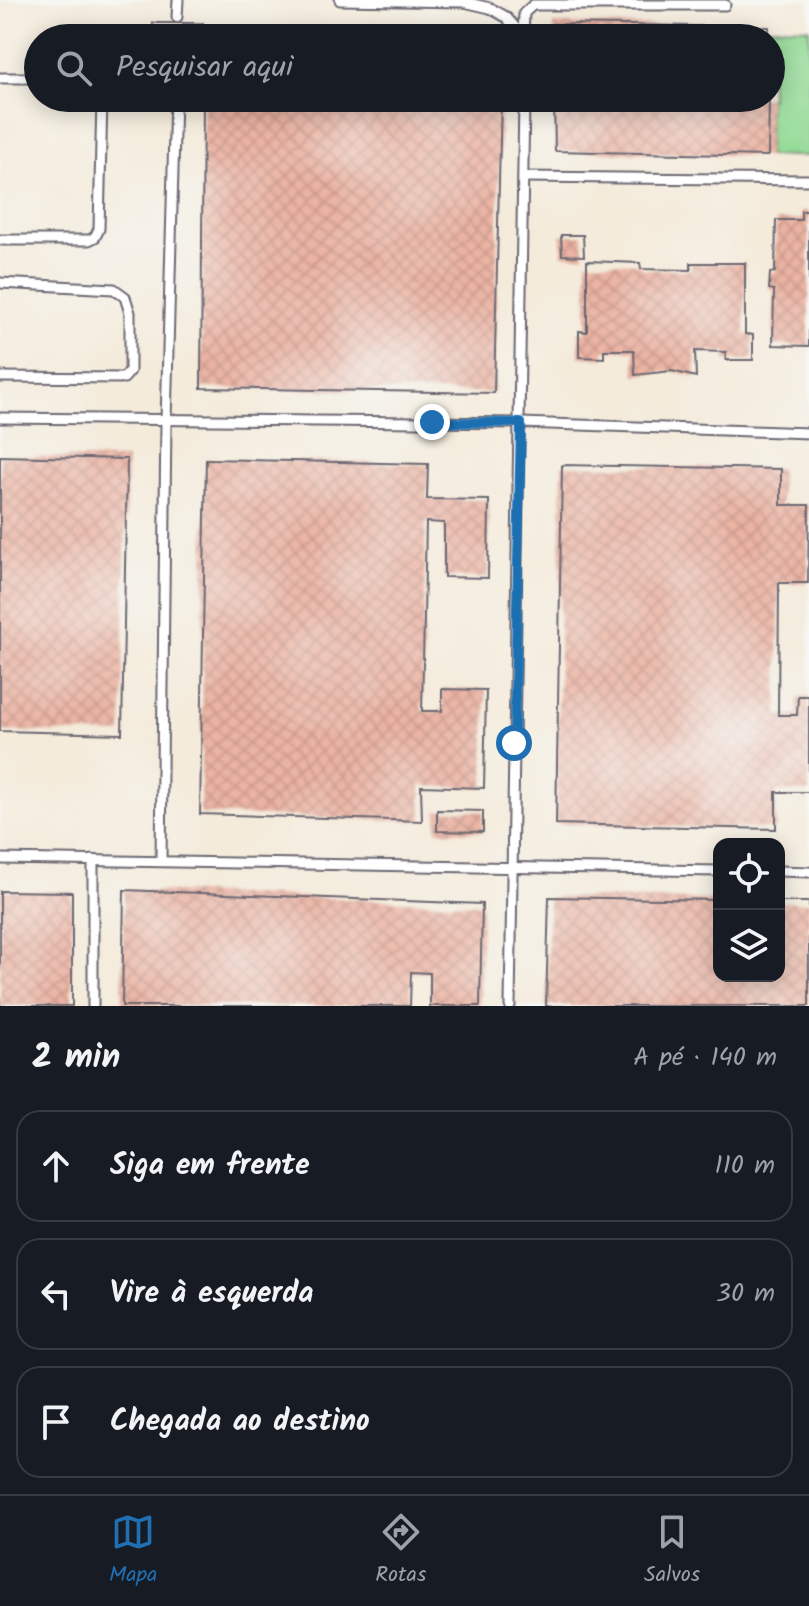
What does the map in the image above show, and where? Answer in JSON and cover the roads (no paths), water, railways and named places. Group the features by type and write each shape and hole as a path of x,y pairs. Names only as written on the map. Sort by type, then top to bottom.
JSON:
{"lane":[{"path":"177,17 178,0"},
{"path":"340,0 464,2 490,8 512,24"},
{"path":"524,24 524,13 533,5 725,5"},
{"path":"0,78 24,78"},
{"path":"0,240 89,240 95,237 99,229 102,112"},
{"path":"161,861 166,421 175,112"},
{"path":"510,1006 524,112"},
{"path":"524,177 809,180"},
{"path":"0,283 114,289 125,297 130,313 130,371 124,378 0,377"},
{"path":"0,418 521,423 809,433"},
{"path":"0,859 713,871"},
{"path":"93,860 93,1006"},
{"path":"785,871 809,872"}]}
